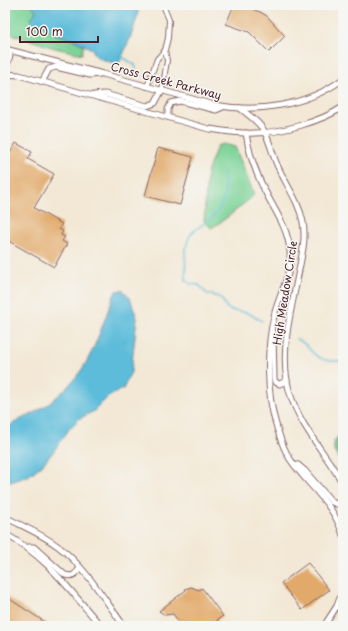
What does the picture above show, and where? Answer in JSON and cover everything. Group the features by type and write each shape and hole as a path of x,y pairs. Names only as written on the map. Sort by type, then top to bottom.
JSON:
{"street":[{"path":"91,96 105,94 147,106 155,103 162,90 167,61 165,50 168,38 169,20 163,5"},
{"path":"5,64 8,62 10,55 7,50"},
{"name":"Cross Creek Parkway","path":"7,50 103,74 223,107 240,108 281,105 309,98 343,79"},
{"path":"147,87 157,59 165,50"},
{"path":"42,82 49,69 56,67 90,75 103,74"},
{"path":"5,74 19,75 209,129 246,133 265,132 301,125 336,111 343,106"},
{"path":"168,117 168,109 171,104 180,101 216,110 223,107"},
{"path":"240,108 265,132"},
{"name":"High Meadow Circle","path":"265,132 278,167 298,206 304,234 286,340 285,360 287,380 293,402 299,415 343,484"},
{"name":"High Meadow Circle","path":"246,133 250,153 258,176 283,222 289,241 289,270 273,322 269,344 272,402 276,426 289,458 339,518 343,535"},
{"path":"273,322 274,378 275,382 280,384 287,380"},
{"path":"289,458 305,471 332,502 336,504 343,504"},
{"path":"5,517 30,528 49,540 68,555 80,568 124,626"},
{"path":"5,534 26,547 44,561 59,576 101,626"},
{"path":"26,547 34,547 65,575 75,575 80,568"},
{"path":"324,626 337,606 343,590"}],"green space":[{"path":"5,5 76,5 87,28 82,54 51,47 9,33 5,29"},
{"path":"224,144 235,147 254,194 229,216 211,228 204,221 207,173 217,146"},
{"path":"342,432 343,464 334,451 334,441"}],"water":[{"path":"32,5 138,5 138,10 128,43 119,63 117,64 98,58 93,53 93,49 74,40 55,34 41,24 32,22 31,19 36,11"},
{"path":"123,290 130,298 137,318 131,372 123,389 108,397 94,411 79,419 70,428 41,466 28,476 5,484 5,429 47,405 72,382 85,365 92,351 116,291"}],"building":[{"path":"234,5 242,5 267,16 285,36 269,52 249,32 226,24"},
{"path":"16,143 32,152 28,159 54,174 34,208 62,224 59,229 63,231 61,235 65,237 62,241 67,244 54,267 5,239 5,161"},
{"path":"158,148 193,157 180,205 145,196"},
{"path":"308,563 329,590 302,610 281,583"},
{"path":"191,587 199,590 202,588 223,616 217,620 222,626 182,626 173,614 165,615 159,611 186,590 185,589"},
{"path":"5,596 51,626 5,626"}],"waterway":[{"path":"122,56 135,65 136,69"},
{"path":"223,173 225,187 221,205 214,216 194,230 188,240 185,249 186,280 191,284 199,285 206,293 221,298 230,310 248,313 262,321"},
{"path":"296,339 305,344 316,356 320,358 331,361 343,361"}]}
